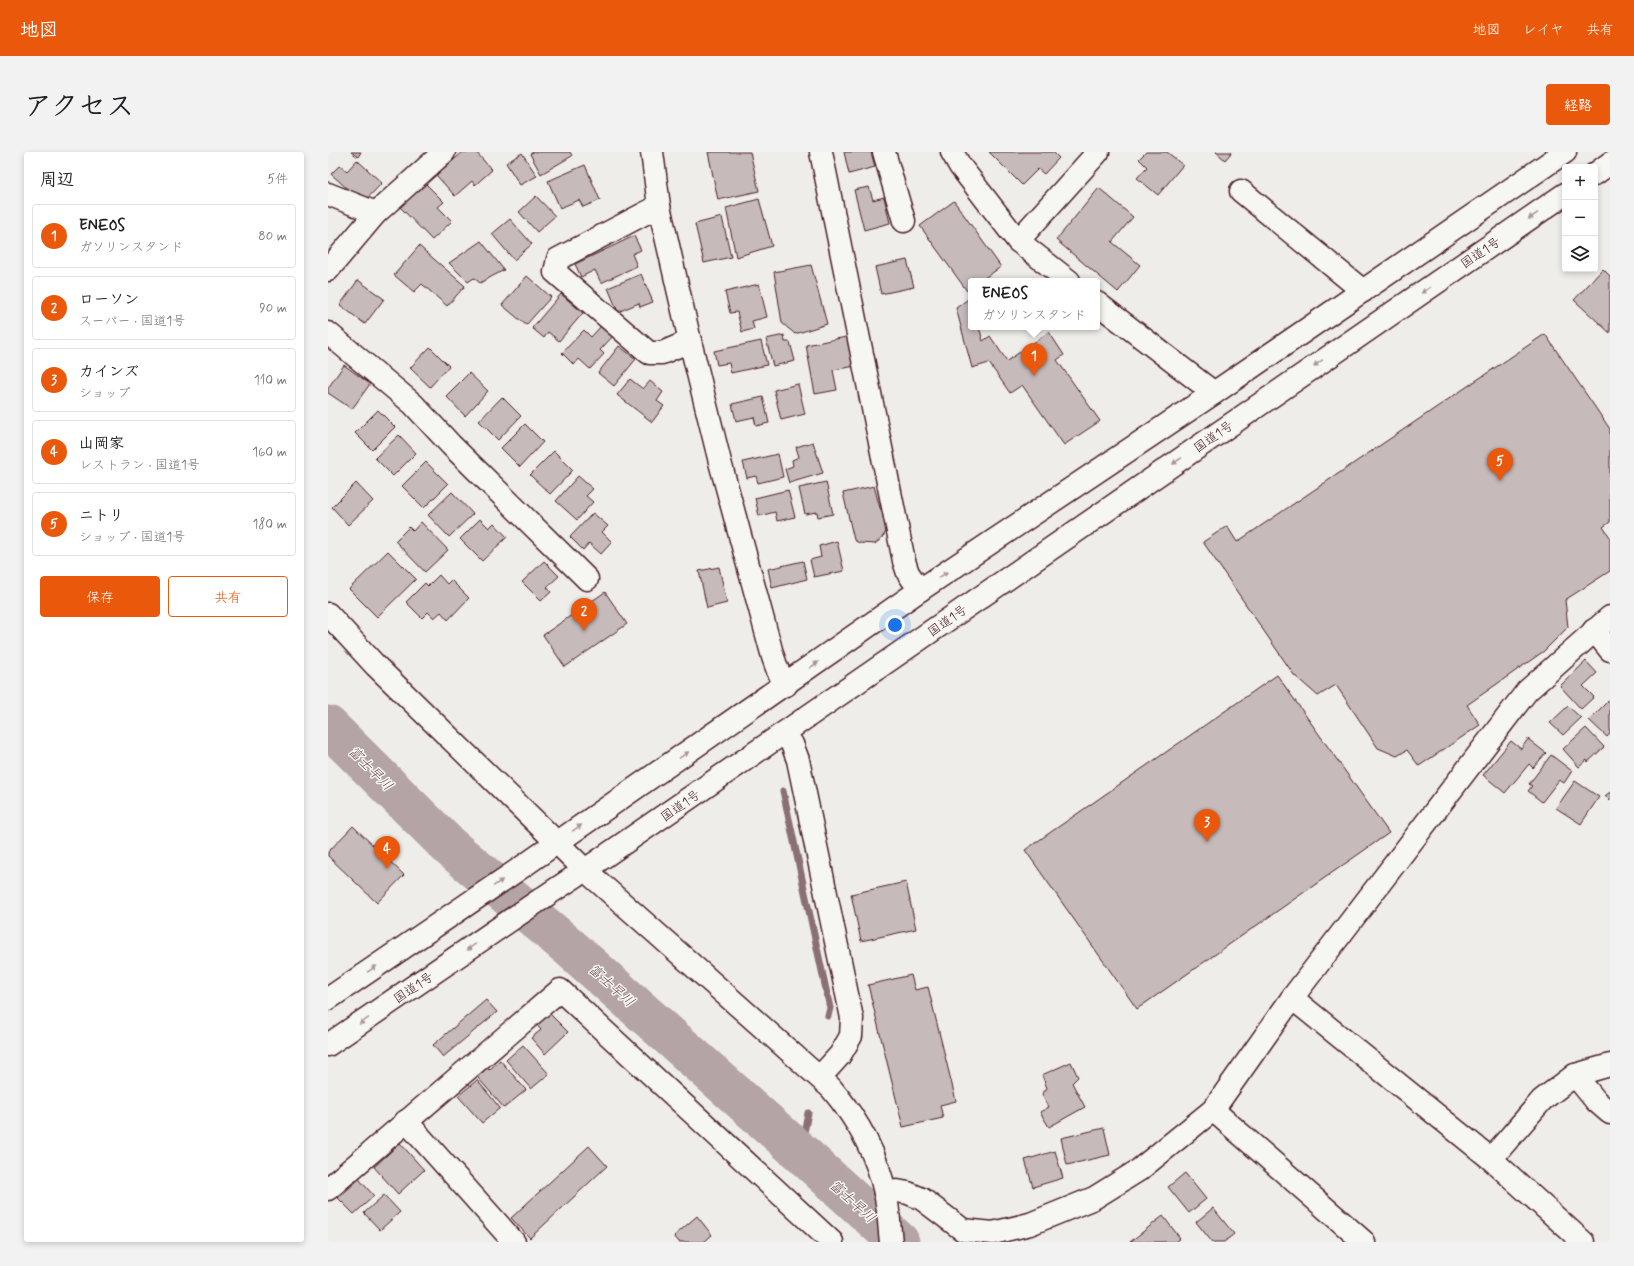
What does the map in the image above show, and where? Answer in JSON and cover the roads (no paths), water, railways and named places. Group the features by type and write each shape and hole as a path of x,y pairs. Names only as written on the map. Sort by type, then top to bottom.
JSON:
{"main road":[{"path":"328,270 376,213 444,152"},
{"path":"652,152 659,206 720,462 773,656 778,671 786,685"},
{"path":"821,152 904,561 908,573 920,590"},
{"path":"884,152 904,221"},
{"path":"952,152 960,166 1018,241 1065,278"},
{"path":"1018,241 1098,152"},
{"path":"328,999 786,685 920,590 1214,393 1565,152"},
{"path":"1598,172 1610,164"},
{"path":"1241,191 1363,291"},
{"path":"328,194 376,213"},
{"name":"国道1号","path":"328,1045 585,870 1562,196"},
{"path":"659,206 558,259 555,272 649,353 662,353 690,341"},
{"path":"1100,304 1214,393"},
{"path":"328,333 413,404 451,445 587,579"},
{"path":"328,614 376,666 585,870 831,1088 856,1120 887,1186 891,1242"},
{"path":"887,1186 922,1199 968,1236 993,1233 1030,1224 1094,1198 1139,1170 1213,1110 1292,998 1528,691 1602,624 1610,650"},
{"path":"784,733 792,744 798,760 852,1018 851,1036 840,1055 820,1077"},
{"path":"328,1189 560,990 832,1242"},
{"path":"1292,998 1491,1159 1584,1242"},
{"path":"1491,1159 1542,1100 1575,1075 1610,1065"},
{"path":"1575,1075 1596,1101 1610,1113"},
{"path":"1213,1110 1364,1242"},
{"path":"406,1121 514,1242"}],"waterway":[{"name":"富士早川","path":"328,726 450,847 568,946 899,1242"},
{"path":"783,791 830,1008 828,1016"},
{"path":"800,1152 808,1113"}],"place":[{"name":"ENEOS","path":"1034,376"},
{"name":"ニトリ","path":"1500,481"},
{"name":"ローソン","path":"584,631"},
{"name":"カインズ","path":"1207,842"},
{"name":"山岡家","path":"387,869"}]}
